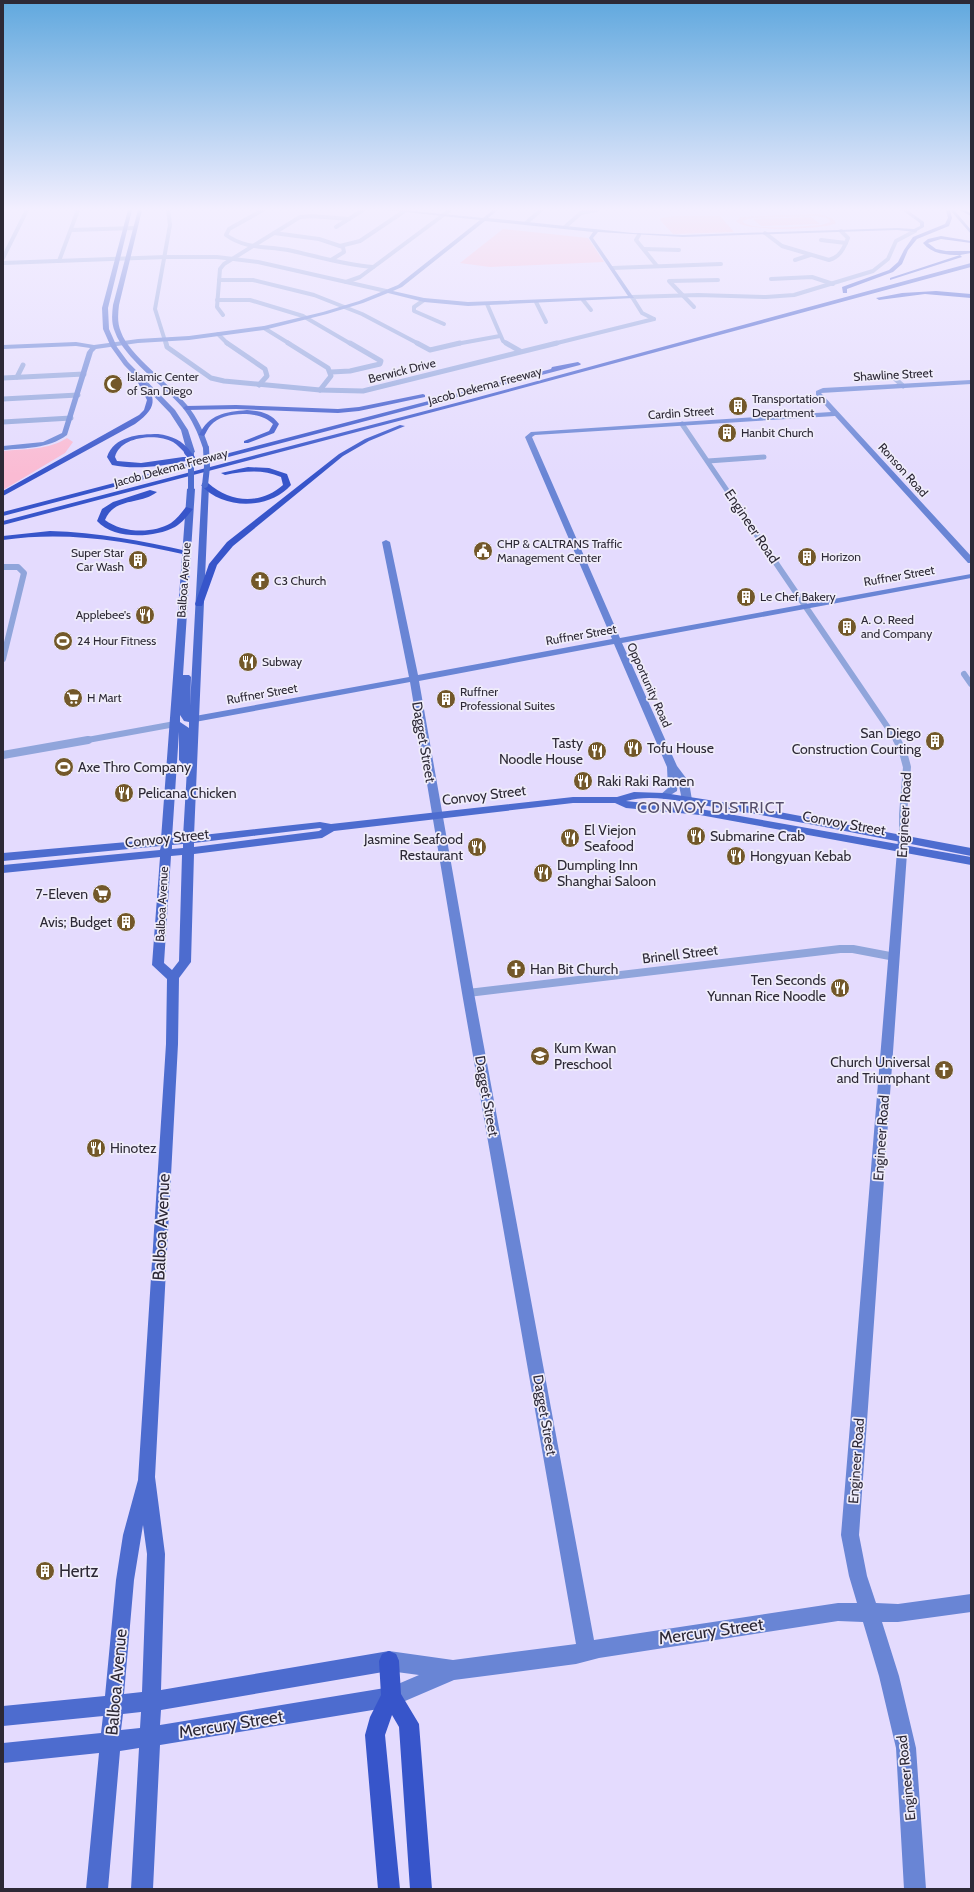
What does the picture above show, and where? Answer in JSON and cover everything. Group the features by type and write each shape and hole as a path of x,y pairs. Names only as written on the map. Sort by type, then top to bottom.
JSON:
{"highway":[{"name":"Jacob Dekema Freeway","path":"3,523 355,432 850,298"},
{"path":"842,306 869,298"},
{"path":"871,300 880,298"},
{"path":"652,344 805,303"},
{"path":"761,323 856,303"},
{"name":"Jacob Dekema Freeway","path":"3,513 582,363 494,380 444,392"},
{"path":"3,494 143,416 150,408 151,398 136,373"},
{"path":"186,408 236,407 344,411 444,392"},
{"path":"188,455 181,443 176,440 157,436 140,437 123,442 112,450 111,457 115,463 127,466 144,466 444,392"},
{"path":"199,604 213,564 230,544 340,455 366,440 391,430 460,408 473,400"},
{"path":"202,435 208,424 214,420 219,417 235,413 254,413 269,417 276,424 272,432 246,442"},
{"path":"3,531 218,474 336,440 355,432"},
{"path":"3,513 188,455"},
{"path":"206,485 217,496 238,501 267,499 279,494 288,485 284,476 269,469 246,469 218,474"},
{"path":"158,490 116,504 105,511 101,520 107,527 118,531 137,533 173,526 189,509"},
{"path":"3,538 41,532 92,534 187,553"},
{"path":"389,1661 391,1697 409,1724 421,1889"},
{"path":"389,1889 375,1735 380,1717 391,1697"}],"main road":[{"name":"Balboa Avenue","path":"108,298 104,316 107,334 112,345 128,366 172,409 187,434 191,488 158,966 173,977"},
{"name":"Balboa Avenue","path":"97,1889 128,1556 146,1477 172,1049 173,977 185,962 199,604 207,467 206,448 202,435 186,408 123,344 117,333 114,314 118,298"},
{"path":"180,655 187,669 185,715 187,719 195,719"},
{"path":"175,724 184,728 184,760 193,769"},
{"name":"Convoy Street","path":"621,802 634,795 664,796 903,844 971,861"},
{"name":"Convoy Street","path":"3,857 165,848 322,834 331,828 573,800 621,802 700,812 903,844 971,852"},
{"path":"621,802 632,800 680,805 686,803 687,800"},
{"name":"Convoy Street","path":"3,869 165,848"},
{"name":"Balboa Avenue","path":"142,1889 152,1701 156,1554 146,1477"},
{"name":"Mercury Street","path":"3,1716 114,1706 192,1696 389,1661"},
{"name":"Mercury Street","path":"3,1753 68,1748 150,1737 391,1697"}],"street":[{"name":"Berwick Drive","path":"158,298 156,309 158,322 167,347 204,375 224,381 350,392 374,389 654,318 642,313 633,298"},
{"path":"323,298 362,314 430,350 482,338 500,336"},
{"path":"3,347 76,344 94,347 264,328 308,318 346,307 368,298"},
{"path":"417,298 487,304 611,298"},
{"path":"684,298 694,307"},
{"path":"223,315 217,307 217,300 250,300 284,309 308,318 381,361 380,364 350,371 331,372"},
{"path":"424,300 414,307 414,311 444,324"},
{"path":"584,300 591,310"},
{"path":"536,302 546,322"},
{"path":"487,304 500,336 506,344 520,351"},
{"path":"264,328 328,368 331,372 330,379 320,390"},
{"path":"218,334 224,341 265,369 267,376 259,384"},
{"path":"3,448 38,445 53,441 63,436 67,432 90,352 94,347"},
{"path":"17,377 23,365"},
{"path":"3,378 84,374"},
{"path":"891,375 903,386"},
{"name":"Shawline Street","path":"818,394 818,392 823,390 971,382"},
{"name":"Ronson Road","path":"818,394 971,561"},
{"path":"3,400 78,395"},
{"name":"Cardin Street","path":"528,437 533,433 836,414"},
{"path":"3,422 71,418"},
{"name":"Engineer Road","path":"682,424 898,742 903,752 907,768 903,814 903,844 850,1535 858,1576 889,1676 906,1748 915,1889"},
{"name":"Opportunity Road","path":"528,437 672,767"},
{"path":"708,461 764,457"},
{"name":"Dagget Street","path":"386,542 414,679 468,993 587,1651"},
{"path":"3,568 14,566 20,568 24,573 6,637 3,659"},
{"name":"Ruffner Street","path":"195,719 971,576"},
{"path":"964,674 971,684"},
{"path":"3,755 175,724"},
{"path":"664,796 673,789 672,767"},
{"path":"672,767 684,782 687,800"},
{"name":"Brinell Street","path":"468,993 840,949 853,949 894,957"},
{"name":"Mercury Street","path":"391,1697 453,1670 838,1612 898,1613 971,1602"},
{"name":"Mercury Street","path":"389,1661 453,1670"}],"shaded area":[{"path":"67,438 73,442 65,453 3,490 3,451 44,447"}],"place":[{"name":"Islamic Center of San Diego","path":"113,384"},
{"name":"Transportation Department","path":"738,406"},
{"name":"Hanbit Church","path":"727,433"},
{"name":"CHP & CALTRANS Traffic Management Center","path":"483,551"},
{"name":"Horizon","path":"807,557"},
{"name":"Super Star Car Wash","path":"138,560"},
{"name":"C3 Church","path":"260,581"},
{"name":"Le Chef Bakery","path":"746,597"},
{"name":"Applebee's","path":"145,615"},
{"name":"A. O. Reed and Company","path":"847,627"},
{"name":"24 Hour Fitness","path":"63,641"},
{"name":"Subway","path":"248,662"},
{"name":"H Mart","path":"73,698"},
{"name":"Ruffner Professional Suites","path":"446,699"},
{"name":"San Diego Construction Courting","path":"935,741"},
{"name":"Tofu House","path":"633,748"},
{"name":"Tasty Noodle House","path":"597,751"},
{"name":"Axe Thro Company","path":"64,767"},
{"name":"Raki Raki Ramen","path":"583,781"},
{"name":"Pelicana Chicken","path":"124,793"},
{"name":"Submarine Crab","path":"696,836"},
{"name":"El Viejon Seafood","path":"570,838"},
{"name":"Jasmine Seafood Restaurant","path":"477,847"},
{"name":"Hongyuan Kebab","path":"736,856"},
{"name":"Dumpling Inn Shanghai Saloon","path":"543,873"},
{"name":"7-Eleven","path":"102,894"},
{"name":"Avis; Budget","path":"126,922"},
{"name":"Han Bit Church","path":"516,969"},
{"name":"Ten Seconds Yunnan Rice Noodle","path":"840,988"},
{"name":"Kum Kwan Preschool","path":"540,1056"},
{"name":"Church Universal and Triumphant","path":"944,1070"},
{"name":"Hinotez","path":"96,1148"},
{"name":"Hertz","path":"45,1571"}],"district":[{"name":"CONVOY DISTRICT","path":"711,807"}]}
